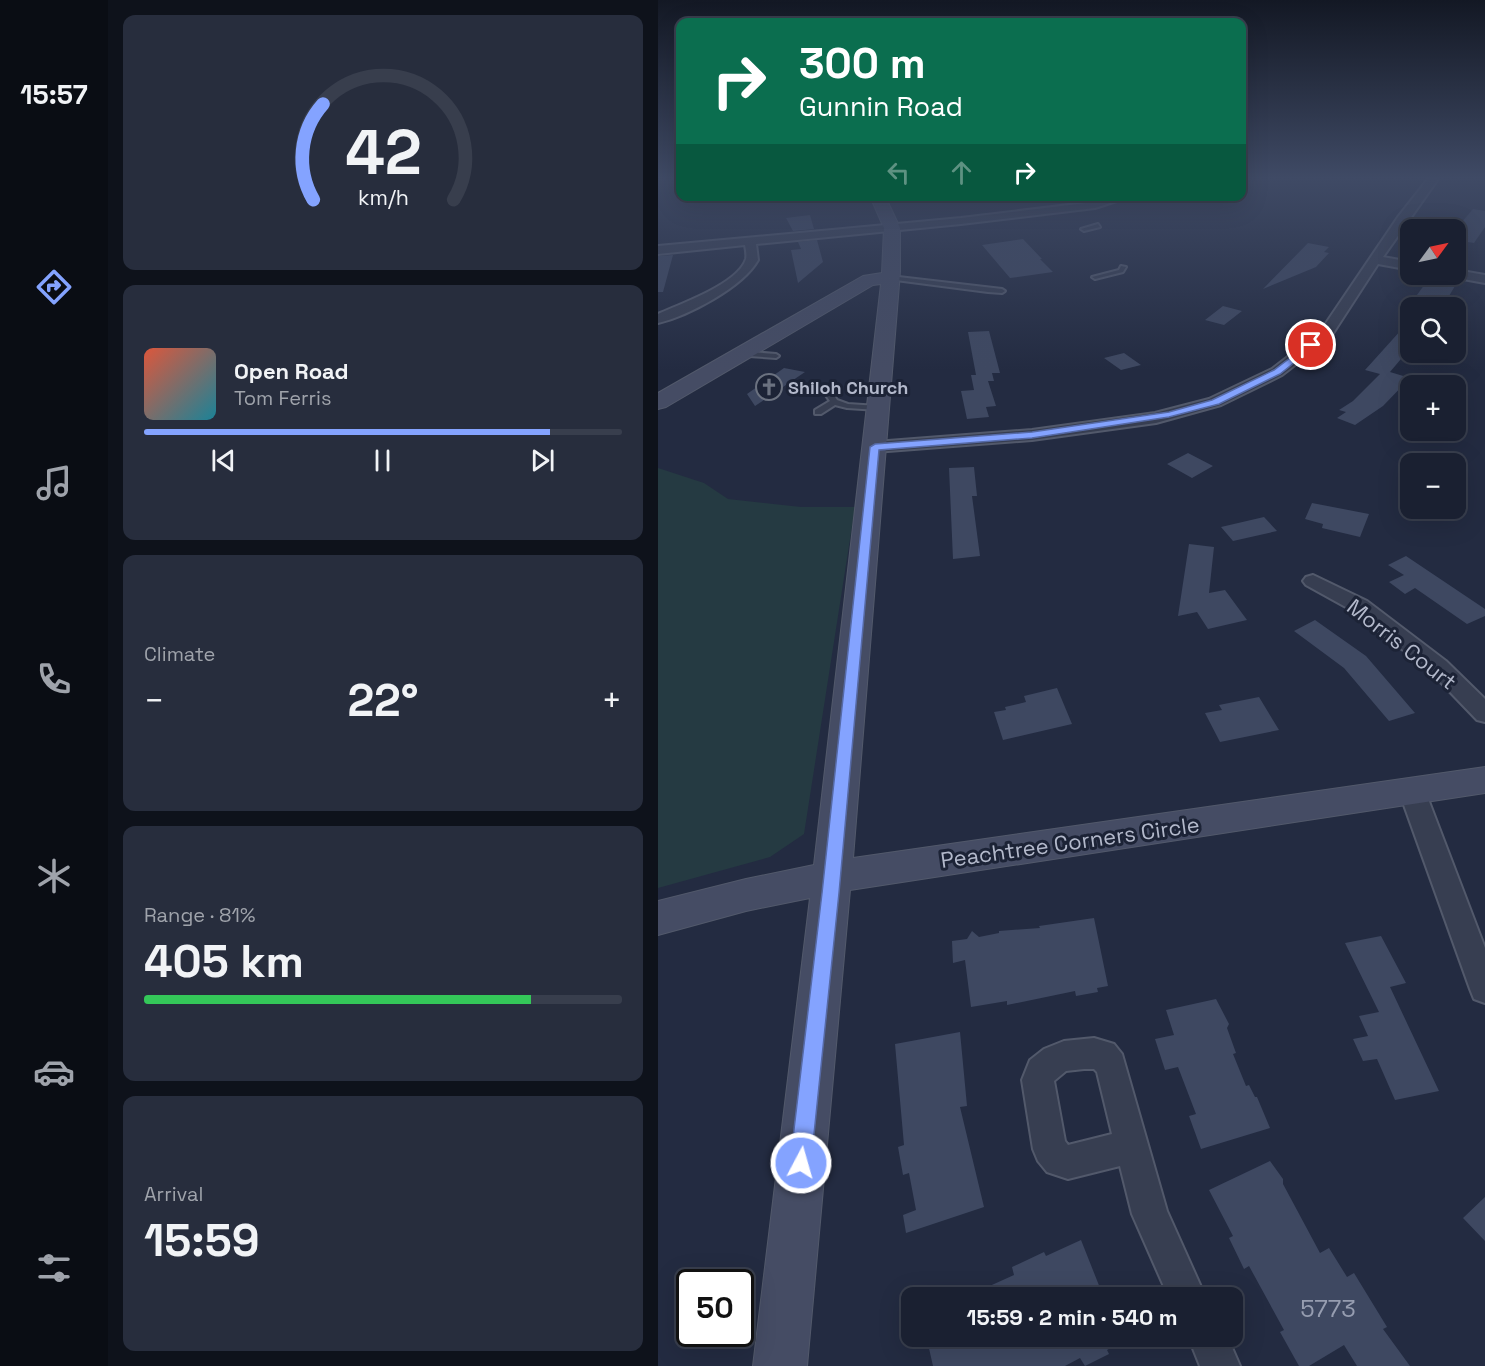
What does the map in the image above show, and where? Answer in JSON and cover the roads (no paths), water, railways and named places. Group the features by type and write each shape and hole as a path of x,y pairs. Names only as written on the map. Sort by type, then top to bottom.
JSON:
{"main road":[{"path":"781,1366 788,1278 832,877 875,447 891,243"},
{"path":"658,402 744,350 869,280 890,278"},
{"name":"Peachtree Corners Circle","path":"658,918 746,895 832,877 1484,780"}],"street":[{"path":"658,250 741,243"},
{"path":"658,319 729,284 746,271 753,258 750,243"},
{"path":"875,447 1043,433 1156,418 1215,402 1277,372 1325,335 1387,243"},
{"path":"1376,260 1400,264"},
{"path":"1466,276 1484,279"},
{"name":"Morris Court","path":"1313,581 1360,606 1429,660 1484,714"},
{"path":"1412,791 1484,989"},
{"path":"1131,1147 1150,1214 1183,1287"},
{"path":"1212,1347 1220,1366"}],"lane":[{"path":"1095,277 1121,271 1123,267"},
{"path":"890,278 972,290 1002,291"},
{"path":"744,350 749,354 776,356"},
{"path":"829,394 834,402 847,406 878,408"},
{"path":"818,412 834,402"}],"place":[{"name":"Shiloh Church","path":"769,387"}]}
